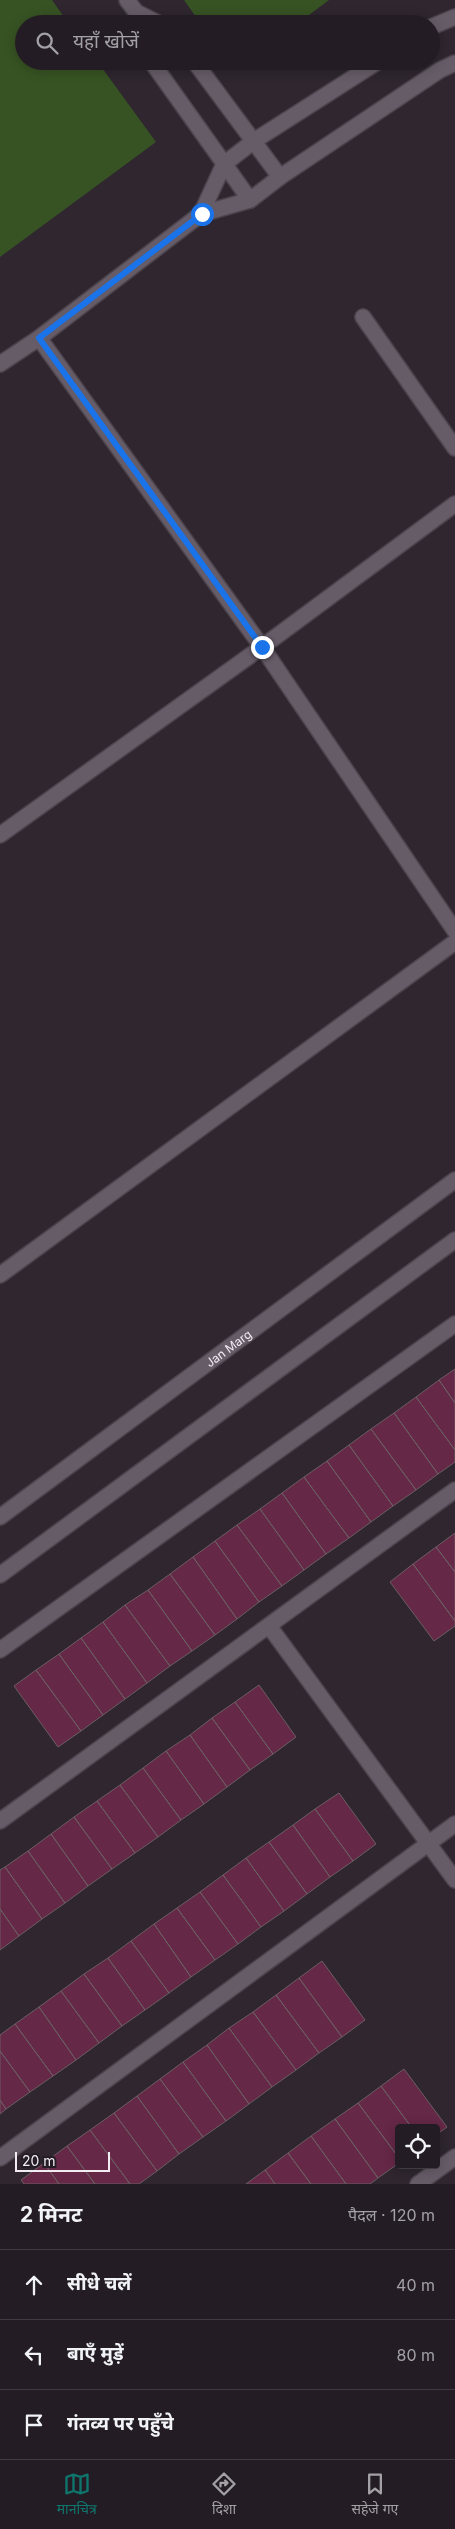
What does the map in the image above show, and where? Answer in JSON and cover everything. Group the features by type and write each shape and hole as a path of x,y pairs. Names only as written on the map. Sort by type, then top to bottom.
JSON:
{"street":[{"path":"440,23 455,17"},
{"path":"0,364 39,338 202,214 250,200 280,177 440,70 455,63"},
{"path":"157,70 250,200"},
{"path":"201,70 280,177"},
{"path":"202,214 224,164 254,141 365,70"},
{"path":"363,317 455,448"},
{"path":"39,338 262,647 455,932"},
{"path":"0,835 262,647 455,504"},
{"path":"0,1275 455,942"},
{"name":"Jan Marg","path":"0,1516 455,1180"},
{"path":"0,1576 455,1240"},
{"path":"0,1650 455,1324"},
{"path":"0,1821 455,1490"},
{"path":"269,1626 455,1880"},
{"path":"0,2158 455,1824"},
{"path":"418,2184 455,2157"}],"green space":[{"path":"0,0 52,0 63,15 15,15 15,70 104,70 156,142 0,257"},
{"path":"184,0 329,0 309,15 195,15"}],"building":[{"path":"455,1369 455,1403 439,1380"},
{"path":"439,1380 455,1403 455,1450 416,1397"},
{"path":"416,1397 455,1450 455,1462 438,1474 394,1413"},
{"path":"394,1413 438,1474 416,1490 371,1429"},
{"path":"371,1429 416,1490 393,1506 349,1445"},
{"path":"349,1445 393,1506 371,1522 327,1461"},
{"path":"327,1461 371,1522 349,1538 304,1477"},
{"path":"304,1477 349,1538 326,1554 282,1493"},
{"path":"282,1493 326,1554 304,1570 260,1509"},
{"path":"260,1509 304,1570 282,1586 237,1525"},
{"path":"237,1525 282,1586 259,1602 215,1541"},
{"path":"455,1533 455,1572 436,1547"},
{"path":"215,1541 259,1602 237,1619 193,1557"},
{"path":"436,1547 455,1572 455,1621 413,1564"},
{"path":"193,1557 237,1619 215,1635 170,1574"},
{"path":"413,1564 455,1621 455,1626 434,1641 390,1582"},
{"path":"170,1574 215,1635 192,1651 148,1590"},
{"path":"148,1590 192,1651 170,1666 125,1605"},
{"path":"125,1605 170,1666 147,1683 103,1622"},
{"path":"103,1622 147,1683 125,1699 81,1638"},
{"path":"81,1638 125,1699 103,1715 59,1654"},
{"path":"59,1654 103,1715 81,1731 36,1670"},
{"path":"36,1670 81,1731 58,1747 14,1686"},
{"path":"259,1685 296,1737 273,1754 235,1702"},
{"path":"235,1702 273,1754 250,1770 212,1718"},
{"path":"212,1718 250,1770 227,1787 190,1735"},
{"path":"190,1735 227,1787 204,1804 166,1751"},
{"path":"166,1751 204,1804 181,1820 143,1768"},
{"path":"143,1768 181,1820 158,1837 120,1785"},
{"path":"120,1785 158,1837 135,1853 97,1801"},
{"path":"339,1793 376,1844 353,1861 315,1809"},
{"path":"97,1801 135,1853 112,1869 74,1817"},
{"path":"315,1809 353,1861 330,1877 293,1825"},
{"path":"74,1817 112,1869 88,1886 51,1834"},
{"path":"293,1825 330,1877 307,1894 269,1842"},
{"path":"51,1834 88,1886 65,1903 28,1851"},
{"path":"269,1842 307,1894 284,1911 246,1858"},
{"path":"28,1851 65,1903 42,1919 5,1867"},
{"path":"246,1858 284,1911 261,1927 223,1875"},
{"path":"5,1867 42,1919 19,1936 0,1909 0,1870"},
{"path":"223,1875 261,1927 238,1944 200,1892"},
{"path":"200,1892 238,1944 215,1960 177,1908"},
{"path":"177,1908 215,1960 191,1977 154,1924"},
{"path":"0,1909 19,1936 0,1950"},
{"path":"154,1924 191,1977 169,1993 131,1941"},
{"path":"131,1941 169,1993 145,2010 108,1958"},
{"path":"108,1958 145,2010 122,2026 84,1974"},
{"path":"322,1961 365,2020 342,2037 299,1978"},
{"path":"84,1974 122,2026 99,2043 61,1991"},
{"path":"299,1978 342,2037 319,2053 276,1995"},
{"path":"61,1991 99,2043 76,2060 39,2007"},
{"path":"276,1995 319,2053 296,2070 253,2012"},
{"path":"39,2007 76,2060 53,2076 15,2024"},
{"path":"253,2012 296,2070 272,2087 229,2028"},
{"path":"15,2024 53,2076 30,2092 0,2051 0,2035"},
{"path":"229,2028 272,2087 249,2104 207,2045"},
{"path":"207,2045 249,2104 226,2121 183,2062"},
{"path":"0,2051 30,2092 6,2109 0,2100"},
{"path":"183,2062 226,2121 203,2137 160,2079"},
{"path":"404,2069 447,2127 440,2132 440,2124 409,2124 381,2086"},
{"path":"160,2079 203,2137 179,2154 137,2096"},
{"path":"381,2086 409,2124 395,2124 395,2153 358,2103"},
{"path":"137,2096 179,2154 157,2171 114,2113"},
{"path":"0,2100 6,2109 0,2114"},
{"path":"358,2103 395,2153 395,2166 378,2178 335,2119"},
{"path":"114,2113 157,2171 139,2184 130,2184 90,2130"},
{"path":"335,2119 378,2178 370,2184 346,2184 311,2136"},
{"path":"90,2130 130,2184 95,2184 67,2146"},
{"path":"311,2136 346,2184 311,2184 288,2153"},
{"path":"67,2146 95,2184 59,2184 44,2163"},
{"path":"288,2153 311,2184 275,2184 265,2170"},
{"path":"44,2163 59,2184 24,2184 21,2180"},
{"path":"265,2170 275,2184 246,2184"}],"route":[{"path":"202,214 39,338 262,647"}]}
